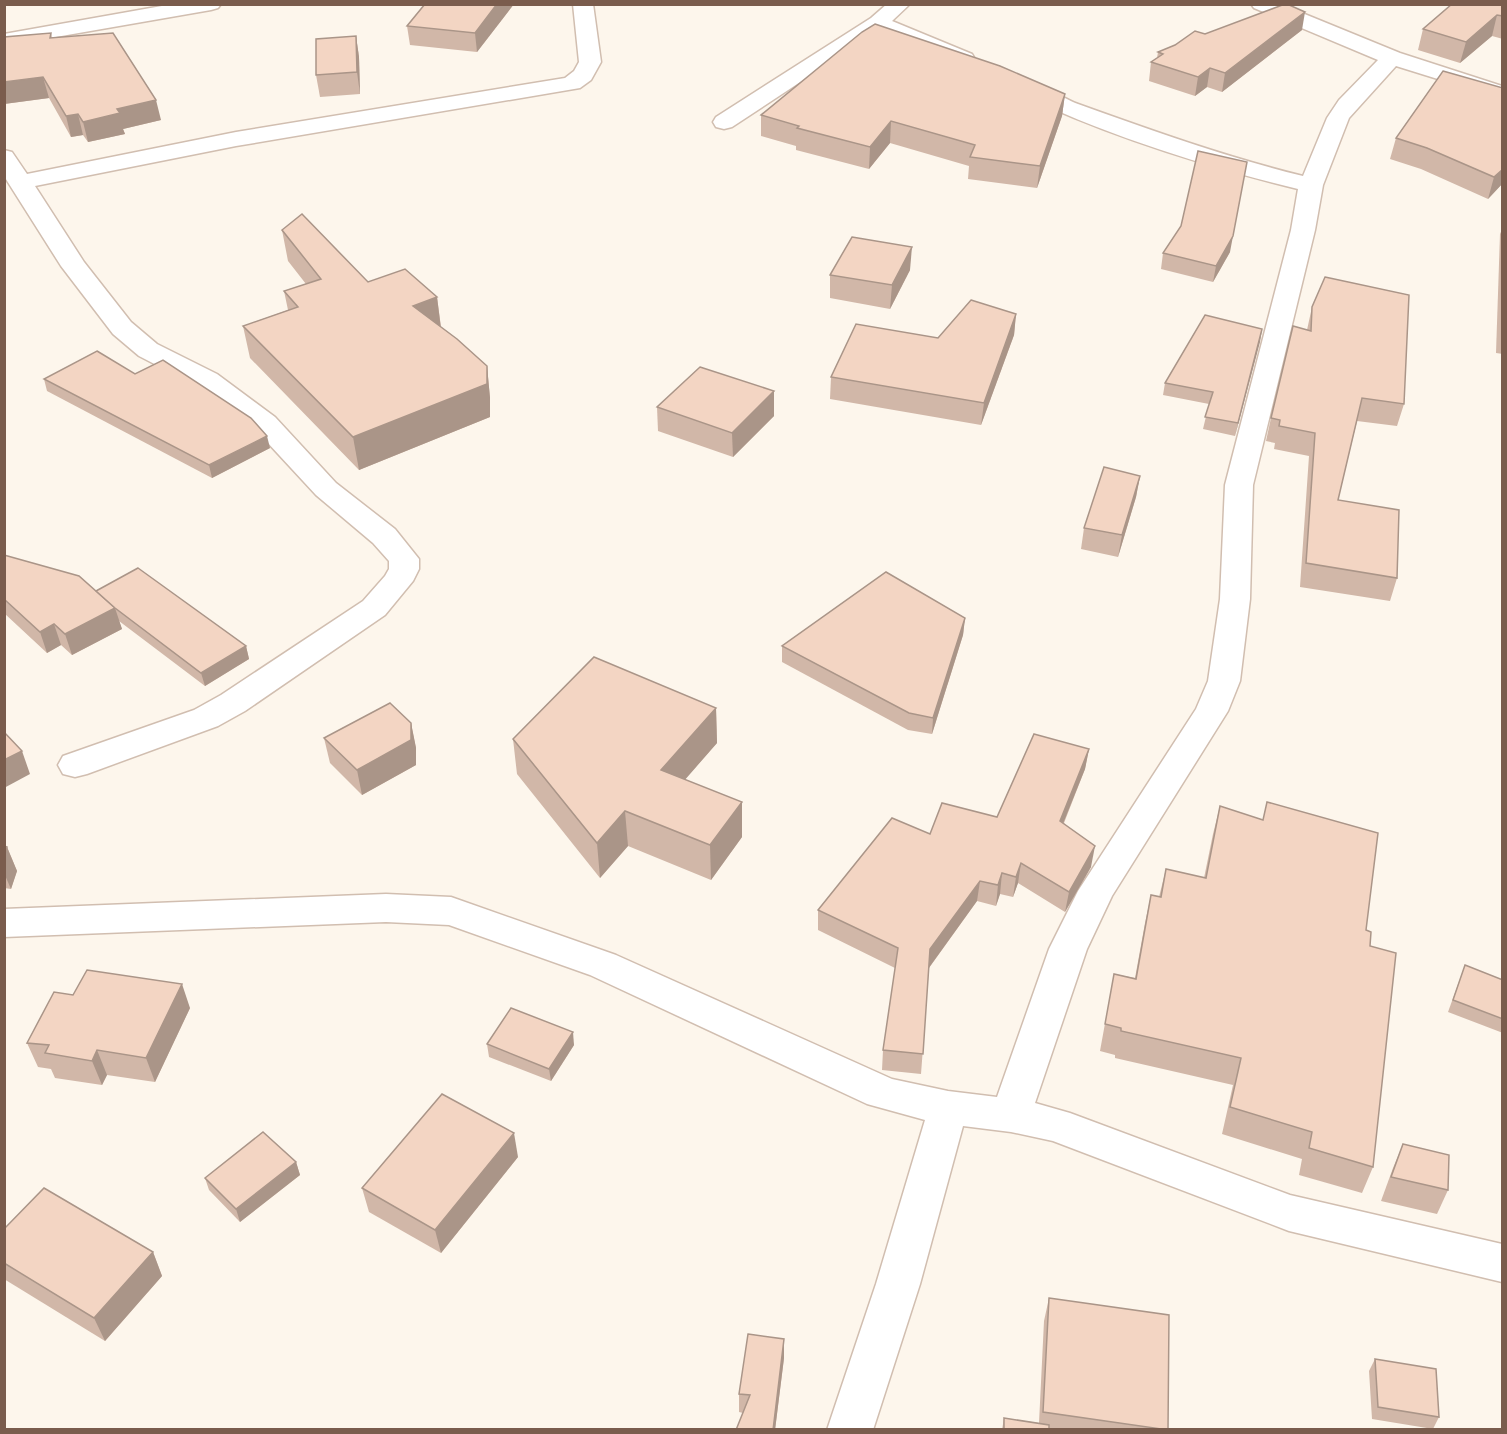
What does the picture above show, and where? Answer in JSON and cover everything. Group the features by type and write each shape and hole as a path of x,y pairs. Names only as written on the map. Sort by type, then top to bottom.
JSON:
{"street":[{"path":"4,40 211,4"},
{"path":"21,182 236,139 572,83 583,75 590,62 583,4"},
{"path":"724,122 878,22 900,4"},
{"path":"1261,4 1392,58 1503,93"},
{"path":"878,22 1061,105 1168,145 1233,166 1311,185"},
{"path":"1011,1115 1068,949 1096,891 1212,711 1224,681 1235,599 1239,485 1303,230 1311,185 1338,118 1347,105 1392,58"},
{"path":"4,157 74,266 122,328 148,350 207,380 265,423 326,489 384,536 404,559 404,569 398,581 374,608 233,703 206,717 75,765"},
{"path":"4,923 386,908 452,911 603,964 881,1092 948,1108 1011,1115 1056,1125 1289,1213 1503,1263"},
{"path":"850,1430 898,1284 948,1108"}],"building":[{"path":"425,4 497,4 475,33 407,26"},
{"path":"1285,4 1305,12 1225,73 1210,68 1198,77 1151,62 1163,54 1158,52 1175,45 1195,31 1205,34"},
{"path":"1452,4 1503,4 1503,16 1497,15 1466,42 1423,29"},
{"path":"875,24 1000,66 1065,94 1040,166 970,157 975,145 891,121 870,147 797,128 799,126 761,115 862,32"},
{"path":"51,33 50,38 113,33 156,100 117,109 120,113 83,122 78,114 66,116 43,77 4,82 4,37"},
{"path":"356,36 357,72 316,75 316,39"},
{"path":"1443,71 1503,88 1503,169 1494,177 1427,148 1396,138"},
{"path":"1198,151 1247,162 1233,236 1216,266 1163,253 1181,226"},
{"path":"302,214 368,282 405,269 437,297 413,306 457,339 487,366 487,384 353,437 243,326 298,307 284,291 321,279 282,230"},
{"path":"852,237 912,247 892,285 830,275"},
{"path":"1325,277 1409,295 1404,404 1362,398 1338,500 1399,510 1397,578 1306,563 1315,433 1279,426 1280,420 1271,418 1293,326 1311,331 1312,307"},
{"path":"971,300 1016,314 984,403 831,377 856,324 938,338"},
{"path":"1205,315 1262,329 1238,423 1205,417 1213,392 1165,383"},
{"path":"97,351 135,374 163,360 251,418 267,436 209,465 44,379"},
{"path":"700,367 774,391 732,433 657,407"},
{"path":"1104,467 1140,476 1122,535 1084,528"},
{"path":"4,555 79,576 115,608 65,634 54,624 40,632 4,599"},
{"path":"138,568 246,646 201,673 96,591"},
{"path":"886,572 965,618 933,718 909,713 782,646"},
{"path":"594,657 716,708 661,770 742,802 710,845 625,811 597,843 513,739"},
{"path":"390,703 411,723 411,740 357,770 324,738"},
{"path":"4,732 22,751 4,760"},
{"path":"1034,734 1089,749 1060,821 1095,846 1069,892 1021,863 1016,877 1002,873 998,885 980,881 930,949 923,1054 883,1050 898,948 818,910 892,818 930,834 942,803 997,817"},
{"path":"1267,802 1378,833 1366,930 1371,932 1370,946 1396,953 1373,1167 1309,1148 1312,1132 1230,1107 1241,1058 1121,1031 1121,1028 1105,1024 1114,974 1136,979 1151,895 1161,897 1166,869 1206,878 1220,806 1263,820"},
{"path":"1465,965 1503,980 1503,1019 1453,1000"},
{"path":"87,970 182,984 146,1058 97,1050 92,1061 45,1053 49,1045 27,1043 54,992 73,995"},
{"path":"511,1008 573,1032 549,1069 487,1044"},
{"path":"442,1094 514,1133 435,1230 362,1188"},
{"path":"263,1132 296,1162 236,1209 205,1178"},
{"path":"1403,1144 1449,1155 1448,1190 1391,1177"},
{"path":"44,1188 153,1252 94,1318 4,1263 4,1229"},
{"path":"1049,1298 1169,1315 1168,1430 1043,1412"},
{"path":"748,1334 784,1339 773,1430 736,1430 750,1395 739,1394"},
{"path":"1375,1359 1436,1369 1439,1417 1378,1407"},
{"path":"1004,1418 1049,1425 1049,1430 1004,1430"}]}
